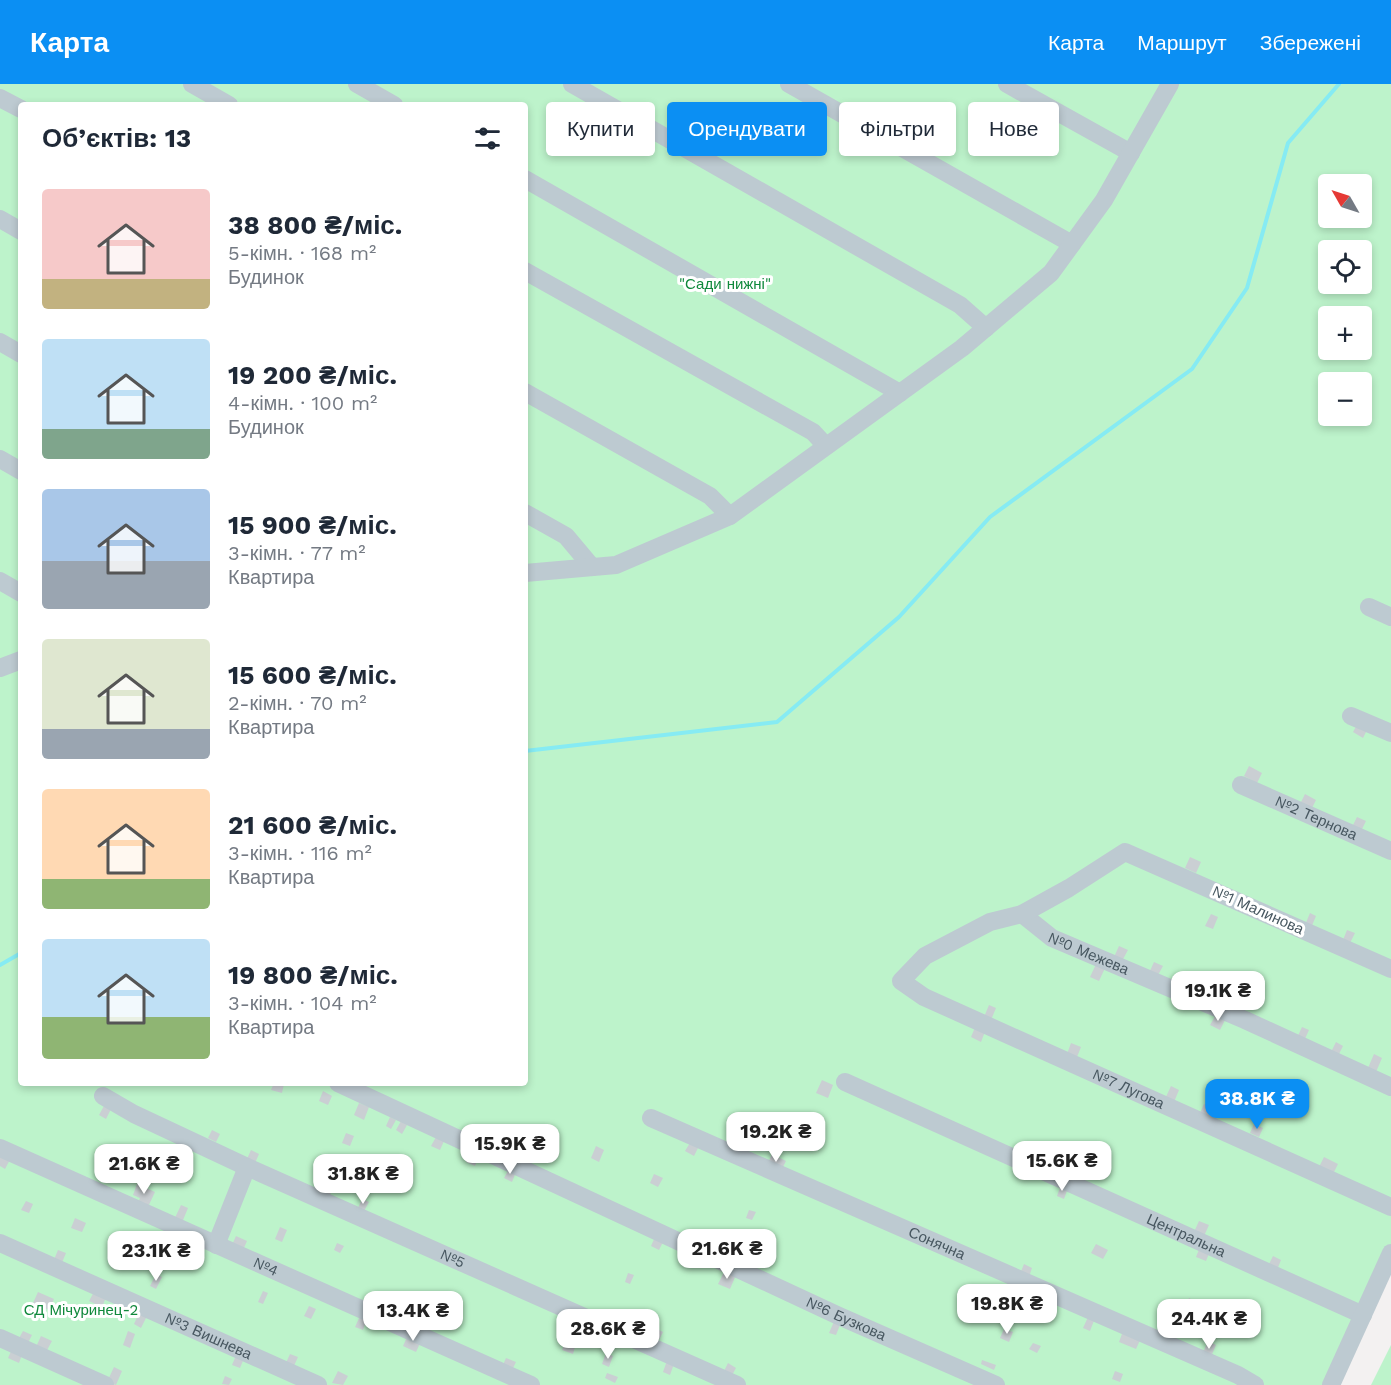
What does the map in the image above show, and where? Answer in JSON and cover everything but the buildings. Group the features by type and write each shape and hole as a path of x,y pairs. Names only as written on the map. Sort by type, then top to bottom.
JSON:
{"street":[{"path":"192,84 224,102"},
{"path":"357,84 389,102"},
{"path":"572,84 960,305 986,328"},
{"path":"789,84 1072,244"},
{"path":"1006,84 1131,153"},
{"path":"528,573 615,565 729,516 986,328 1051,273 1104,200 1170,84"},
{"path":"0,98 18,107"},
{"path":"528,181 900,393"},
{"path":"0,219 18,229"},
{"path":"528,273 813,432 826,446"},
{"path":"0,342 18,352"},
{"path":"528,394 710,496 729,516"},
{"path":"0,459 18,469"},
{"path":"528,515 566,536 592,567"},
{"path":"0,581 18,591"},
{"path":"1369,608 1391,617"},
{"path":"0,668 18,661"},
{"path":"1352,716 1391,733"},
{"name":"№2 Тернова","path":"1241,785 1391,851"},
{"name":"№1 Малинова","path":"1022,914 1069,888 1125,852 1391,969"},
{"name":"№7 Лугова","path":"1022,914 990,922 925,956 901,981 924,997 1391,1207"},
{"name":"№0 Межева","path":"1022,914 1053,938 1245,1020 1391,1087"},
{"name":"Центральна","path":"845,1082 1363,1315"},
{"name":"№6 Бузкова","path":"344,1086 832,1313 996,1385"},
{"name":"№5","path":"103,1096 134,1114 247,1167 737,1385"},
{"name":"Сонячна","path":"651,1118 1255,1385"},
{"name":"№4","path":"0,1148 531,1385"},
{"path":"216,1245 247,1167"},
{"name":"№3 Вишнева","path":"0,1244 318,1385"},
{"path":"1331,1385 1391,1253"},
{"path":"0,1338 105,1385"}],"green space":[{"path":"0,84 1391,84 1391,1245 1326,1385 0,1385"},
{"path":"1391,1345 1391,1385 1371,1385"}],"waterway":[{"path":"528,751 777,722 899,617 990,517 1192,369 1247,288 1288,143 1339,84"},
{"path":"0,965 18,955"}],"park label":[{"name":"\"Сади нижні\"","path":"725,284"},
{"name":"СД Мічуринец-2","path":"81,1310"}]}
